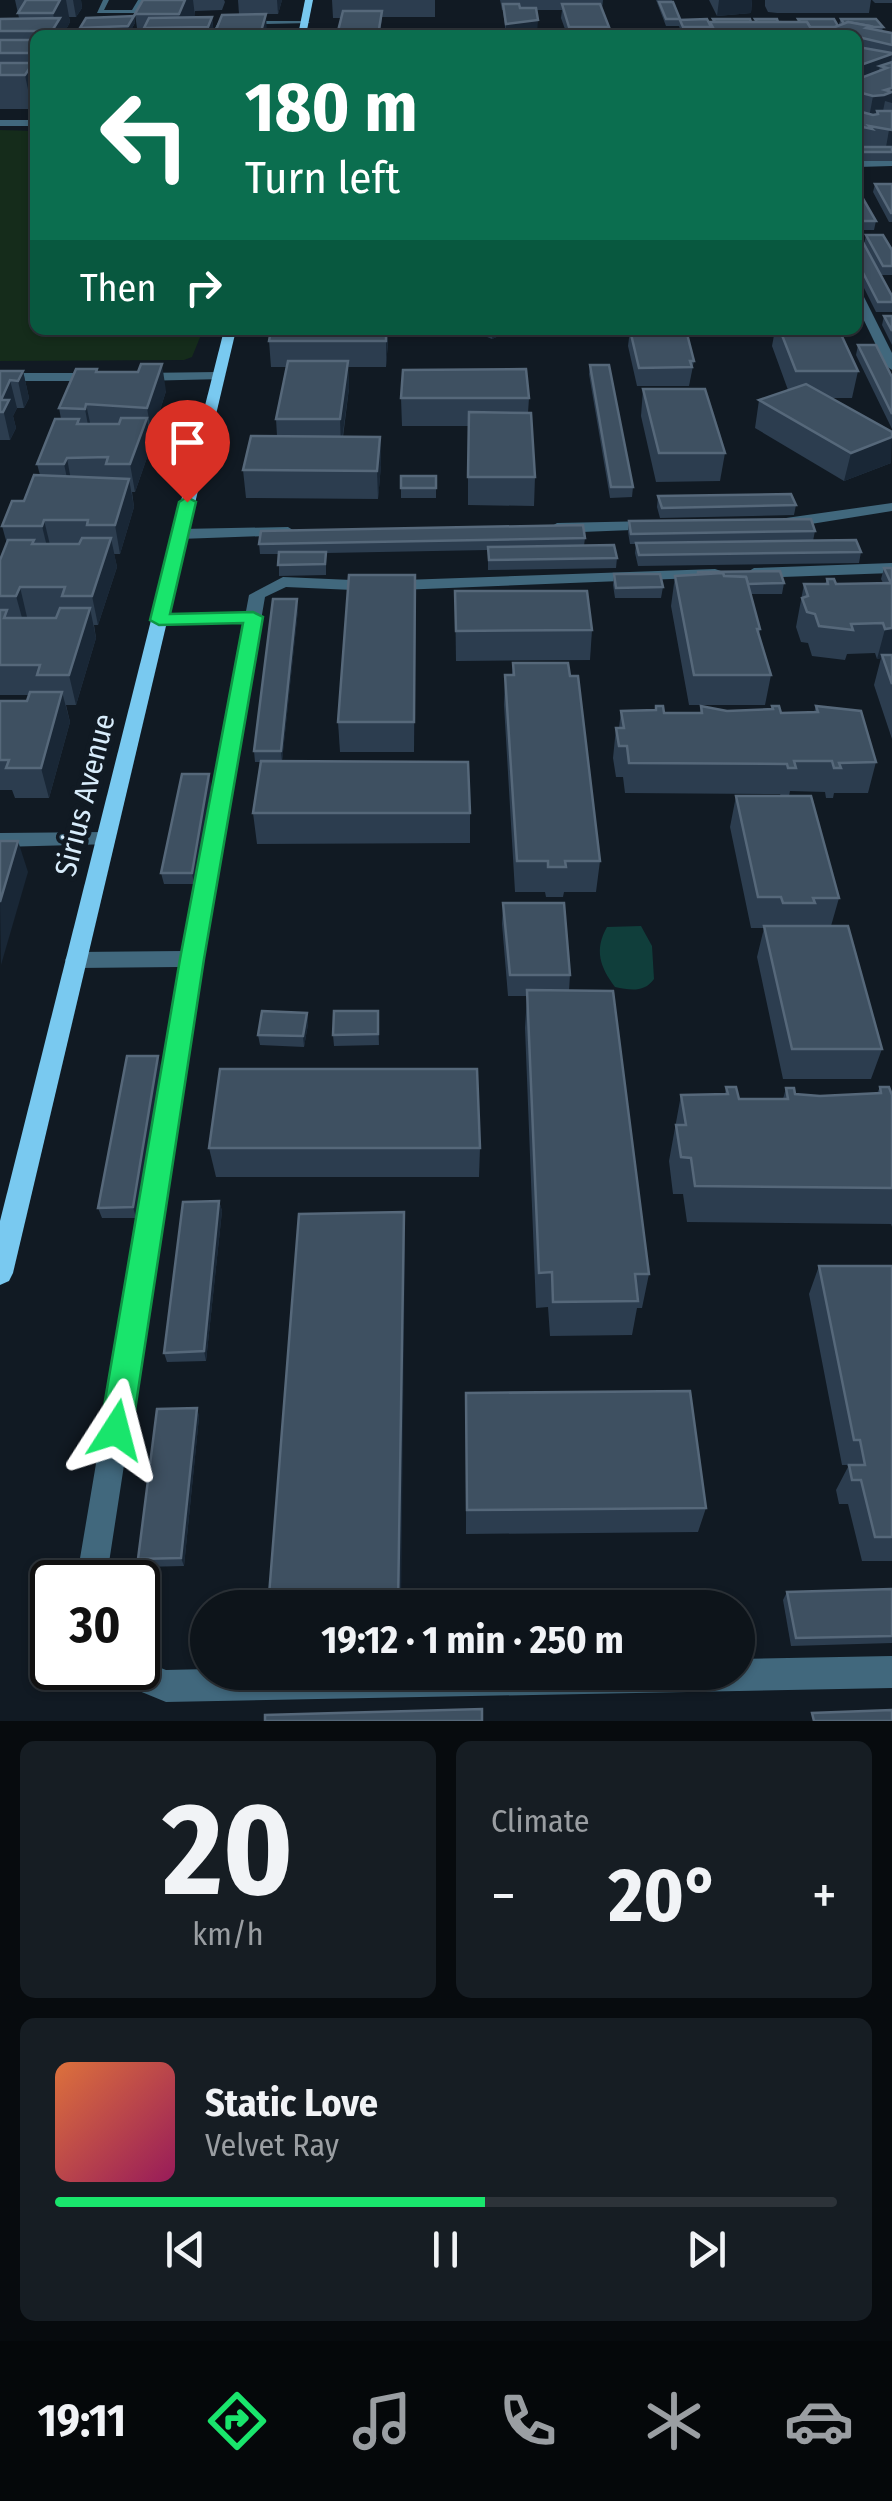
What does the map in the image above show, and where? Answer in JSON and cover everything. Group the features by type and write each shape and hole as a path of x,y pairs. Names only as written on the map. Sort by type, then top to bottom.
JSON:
{"street":[{"path":"304,30 310,0"},
{"path":"0,123 30,124"},
{"path":"862,164 892,164"},
{"path":"862,305 892,366"},
{"name":"Sirius Avenue","path":"0,1274 229,335"},
{"path":"128,377 218,376"},
{"path":"0,377 110,377"},
{"path":"769,523 807,522 892,506"},
{"path":"540,528 674,525"},
{"path":"180,534 311,532"},
{"path":"95,1560 192,959 258,595 283,582 376,586 892,568"},
{"path":"0,840 105,839"},
{"path":"76,960 192,959"},
{"path":"160,1684 892,1672"}],"lane":[{"path":"106,0 99,12 134,12 142,0"},
{"path":"217,30 219,23 306,23"},
{"path":"159,620 253,617"}],"shaded area":[{"path":"0,130 30,131 30,335 201,335 192,357 184,360 0,361"},
{"path":"641,926 652,946 654,979 641,988 615,987 600,958 603,935 607,927"}],"building":[{"path":"26,0 60,0 53,13 18,13"},
{"path":"143,0 185,0 179,14 135,14"},
{"path":"659,2 673,2 680,19 666,19"},
{"path":"503,4 536,8 538,20 506,24"},
{"path":"562,4 600,4 609,27 569,27"},
{"path":"343,11 382,11 379,30 338,30"},
{"path":"266,14 261,30 216,30 222,15"},
{"path":"134,16 128,26 80,28 86,18"},
{"path":"212,17 208,27 144,28 149,18"},
{"path":"60,18 53,30 30,31 0,31 0,19"},
{"path":"707,19 711,27 683,27 680,20"},
{"path":"713,19 750,19 751,22 715,22"},
{"path":"755,19 777,19 778,22 757,22"},
{"path":"798,19 834,19 838,26 810,27"},
{"path":"841,19 876,19 883,27 844,24"},
{"path":"710,22 807,22 812,30 714,30"},
{"path":"848,22 870,26 866,28 892,33 892,45 862,38 862,30 827,30"},
{"path":"0,40 30,40 30,53 0,53"},
{"path":"862,48 892,54 862,65"},
{"path":"892,62 892,88 885,90 892,92 873,96 862,93 862,77 887,68 880,66"},
{"path":"0,63 30,63 25,75 0,75"},
{"path":"877,111 892,111 892,130 869,126 872,129 862,127 862,112 873,115"},
{"path":"862,147 892,147 892,152 862,152"},
{"path":"875,184 892,184 892,213 891,213"},
{"path":"862,197 876,221 862,221"},
{"path":"866,235 883,235 892,250 892,266 883,266"},
{"path":"862,240 892,296 892,302 878,302 862,271"},
{"path":"270,335 386,335 386,341 269,341"},
{"path":"631,335 687,335 692,367 639,368"},
{"path":"782,335 841,335 858,371 796,371"},
{"path":"858,345 876,345 892,377 892,414"},
{"path":"288,361 348,361 340,419 276,419"},
{"path":"141,364 162,364 147,408 86,404 85,409 59,408 76,369 138,372"},
{"path":"590,365 609,365 633,487 611,487"},
{"path":"526,369 529,398 401,398 403,370"},
{"path":"0,371 23,371 18,381 10,380 1,400 9,400 3,412 0,412"},
{"path":"806,384 892,432 892,437 851,453 759,400"},
{"path":"643,389 705,389 725,453 659,453"},
{"path":"469,412 531,413 535,477 468,477"},
{"path":"121,418 147,418 130,464 106,464 108,457 67,458 64,464 37,464 55,419 79,419 77,424 119,424"},
{"path":"251,436 380,437 377,471 243,470"},
{"path":"34,475 129,479 115,525 87,525 88,520 44,520 42,526 2,526 12,501 24,501"},
{"path":"401,476 436,476 436,488 401,488"},
{"path":"791,494 796,505 662,508 658,496"},
{"path":"811,519 815,531 631,534 629,521"},
{"path":"583,525 585,538 259,544 261,531"},
{"path":"82,538 111,538 92,596 62,596 65,587 20,587 16,596 0,596 0,560 8,540 79,544"},
{"path":"856,540 861,552 639,555 636,543"},
{"path":"614,545 617,558 489,560 488,547"},
{"path":"279,552 326,552 325,564 278,565"},
{"path":"884,568 892,568 892,581 890,581"},
{"path":"780,571 784,583 748,584 746,577 723,573 698,575 698,572"},
{"path":"723,573 746,577 771,675 694,675 675,576"},
{"path":"614,574 660,574 663,587 616,588"},
{"path":"349,575 415,575 414,722 338,722"},
{"path":"827,579 834,579 836,584 892,583 892,628 885,629 883,623 851,624 853,630 819,626 802,598 808,596 804,584 828,584"},
{"path":"455,591 587,591 592,630 456,631"},
{"path":"273,599 297,599 281,751 254,751"},
{"path":"60,608 90,608 69,675 37,675 40,665 0,665 0,610 7,610 4,618 56,618"},
{"path":"882,655 892,655 892,684"},
{"path":"513,663 568,663 570,676 578,676 600,861 565,861 566,867 548,867 548,861 517,861 505,675 514,675"},
{"path":"30,692 62,692 41,768 6,768 9,760 0,760 0,701 27,701"},
{"path":"656,706 663,706 664,713 702,713 701,706 727,711 779,706 781,713 818,712 816,706 861,711 876,762 839,763 841,768 834,768 832,761 794,761 796,768 788,768 787,764 629,763 627,746 619,746 616,728 624,728 621,711 656,710"},
{"path":"261,761 468,762 470,813 253,813"},
{"path":"182,774 209,774 192,873 161,873"},
{"path":"736,796 811,796 839,898 783,903 781,897 758,897"},
{"path":"0,841 18,841 0,902"},
{"path":"503,903 564,903 570,975 510,975"},
{"path":"764,926 848,926 882,1049 792,1049"},
{"path":"527,990 613,991 649,1274 635,1274 638,1301 553,1302 552,1272 539,1273"},
{"path":"262,1011 307,1013 303,1036 258,1035"},
{"path":"334,1011 378,1011 378,1034 333,1035"},
{"path":"127,1056 158,1056 133,1207 98,1208"},
{"path":"220,1069 477,1069 480,1148 209,1148"},
{"path":"726,1087 736,1087 739,1099 788,1099 786,1088 794,1088 795,1094 820,1096 881,1093 880,1087 889,1087 892,1188 695,1186 691,1158 681,1157 676,1125 686,1125 681,1095 728,1094"},
{"path":"219,1201 204,1351 164,1353 183,1202"},
{"path":"404,1212 398,1590 269,1590 299,1214"},
{"path":"819,1266 892,1266 892,1537 875,1537 861,1480 852,1480 849,1465 865,1465 860,1440 854,1440"},
{"path":"690,1391 706,1508 467,1510 466,1393"},
{"path":"197,1408 181,1558 138,1559 157,1409"},
{"path":"892,1589 892,1636 796,1638 787,1592"},
{"path":"482,1709 482,1721 265,1721 265,1715"},
{"path":"892,1710 892,1721 814,1721 812,1713"}],"route":[{"path":"116,1430 192,959 253,617 159,620 187,502"}]}
